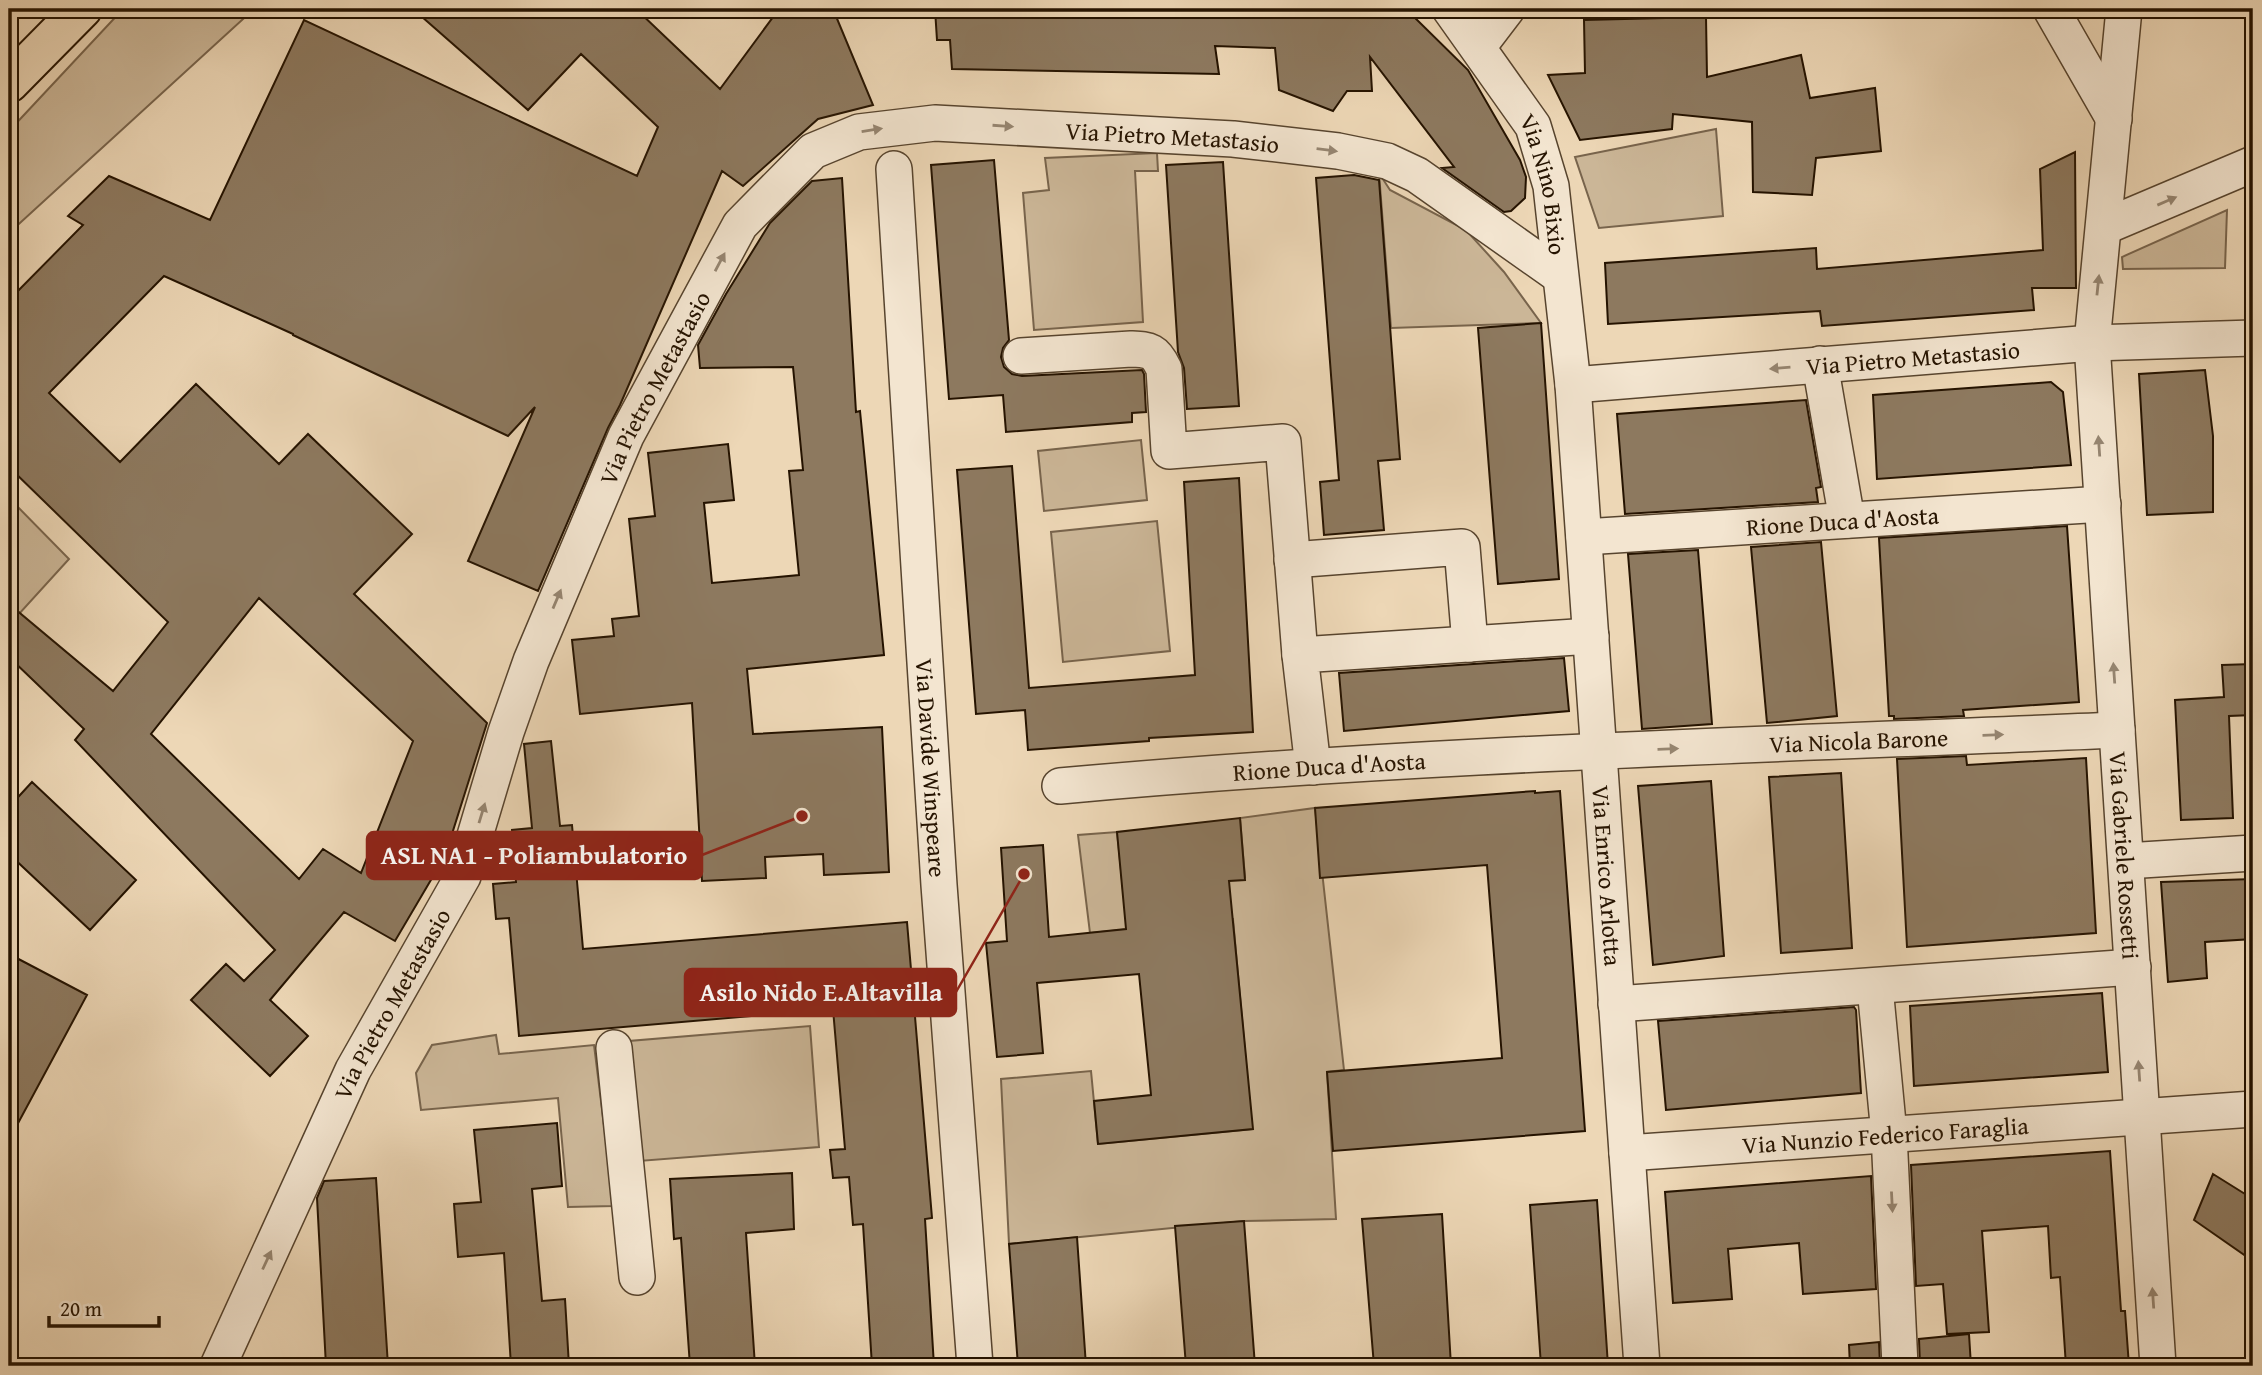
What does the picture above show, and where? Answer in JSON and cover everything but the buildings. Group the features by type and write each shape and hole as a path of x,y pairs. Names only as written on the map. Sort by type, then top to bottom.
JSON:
{"main road":[{"path":"9,83 82,9"}],"street":[{"name":"Via Nino Bixio","path":"1450,9 1533,126 1551,186 1573,385"},
{"path":"1478,47 1507,9"},
{"path":"2051,9 2114,119"},
{"name":"Via Gabriele Rossetti","path":"2124,9 2092,343 2158,1366"},
{"name":"Via Pietro Metastasio","path":"218,1366 354,1070 463,876 506,732 531,661 626,436 740,225 813,151 859,131 935,123 1233,139 1338,151 1387,161 1417,175 1560,276"},
{"path":"2104,227 2253,164"},
{"name":"Via Davide Winspeare","path":"894,169 939,885 975,1366"},
{"name":"Via Pietro Metastasio","path":"1573,385 2092,343 2253,338"},
{"path":"1020,356 1148,349 1158,357 1164,369 1169,451 1283,442 1300,656 1313,767"},
{"path":"1820,365 1847,520"},
{"name":"Via Enrico Arlotta","path":"1573,385 1642,1366"},
{"name":"Rione Duca d'Aosta","path":"1584,537 2103,504"},
{"path":"1292,560 1462,547 1470,644"},
{"path":"1300,656 1591,635"},
{"name":"Via Nicola Barone","path":"1600,752 2117,730"},
{"name":"Rione Duca d'Aosta","path":"1060,786 1182,775 1600,752"},
{"path":"2126,860 2253,853"},
{"path":"1616,1004 2133,967"},
{"path":"1875,987 1889,1134 1900,1366"},
{"path":"614,1048 637,1277"},
{"name":"Via Nunzio Federico Faraglia","path":"1627,1153 2253,1110"}],"shaded area":[{"path":"123,9 254,9 9,233 9,131"},
{"path":"1716,129 1723,216 1599,228 1575,157"},
{"path":"1157,153 1158,171 1135,171 1143,322 1034,330 1023,193 1049,190 1045,158"},
{"path":"1379,173 1390,190 1466,230 1504,272 1541,323 1391,328"},
{"path":"2227,210 2225,268 2123,269 2122,257"},
{"path":"1141,440 1147,500 1044,511 1038,451"},
{"path":"9,498 69,559 9,625"},
{"path":"1157,521 1170,651 1063,662 1051,532"},
{"path":"1315,808 1344,1070 1327,1072 1336,1219 1244,1221 1009,1244 1001,1079 1091,1071 1098,1144 1252,1129 1233,919 1090,933 1078,835 1117,832 1123,890 1245,877 1240,818"},
{"path":"810,1026 819,1147 639,1161 629,1041"},
{"path":"496,1035 499,1054 594,1045 614,1206 568,1207 558,1098 421,1110 416,1073 432,1045"}],"place":[{"name":"ASL NA1 - Poliambulatorio","path":"802,816"},
{"name":"Asilo Nido E.Altavilla","path":"1024,874"}]}
